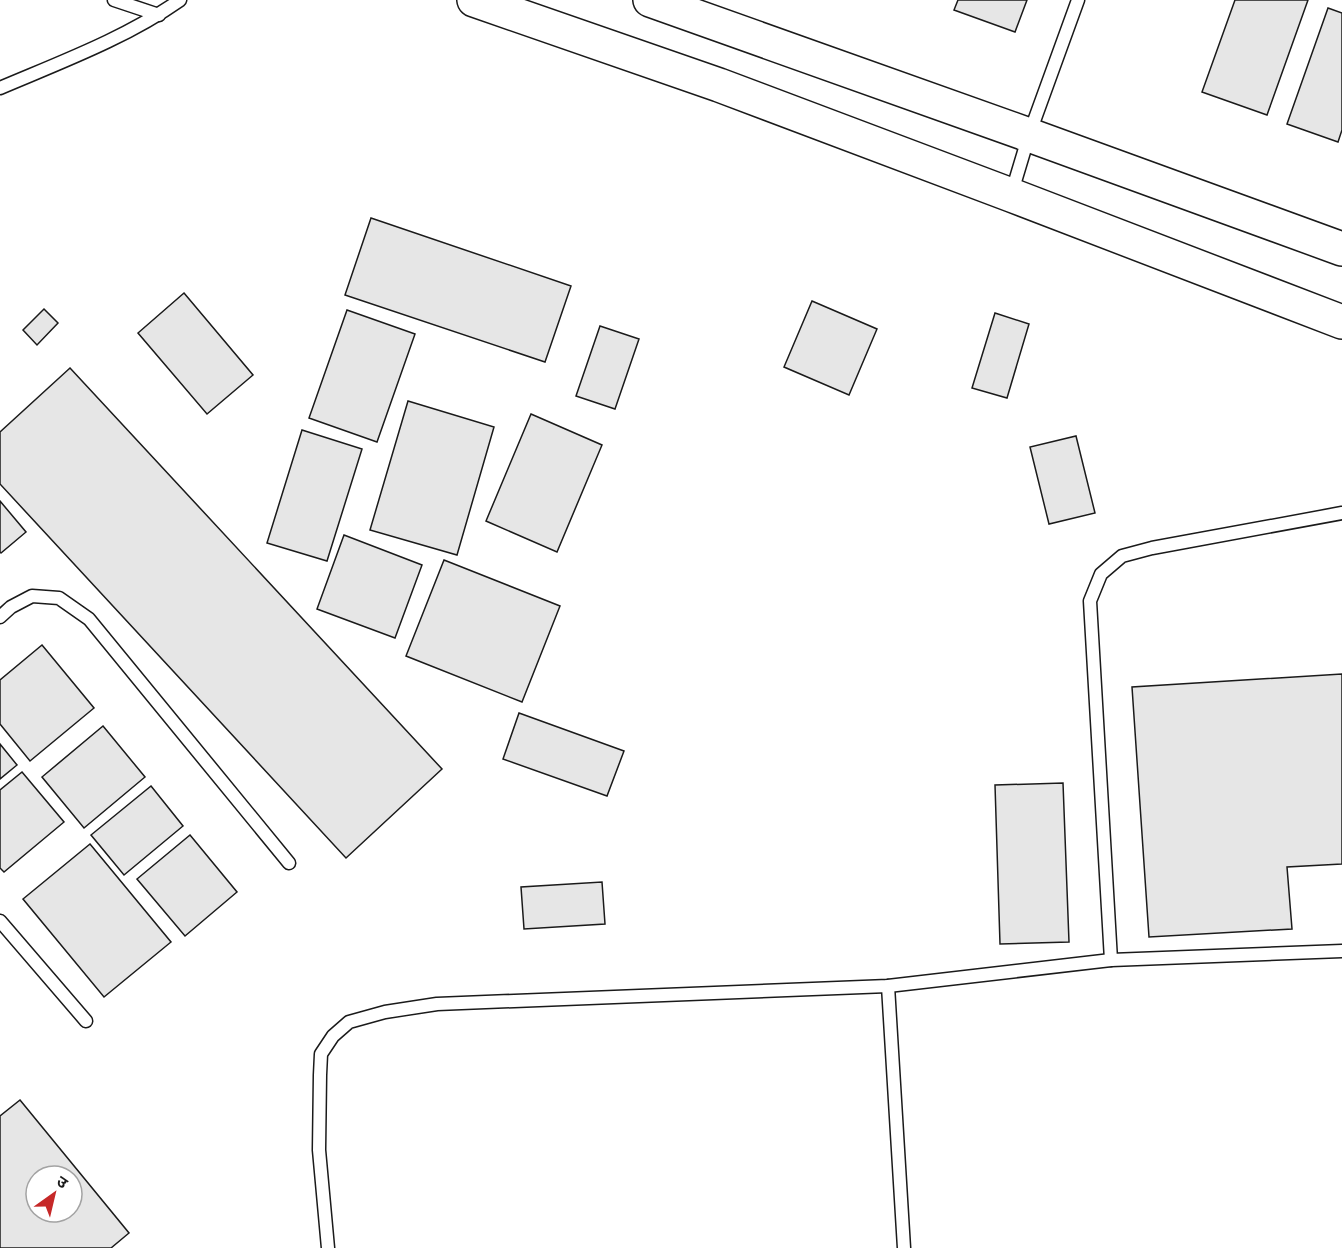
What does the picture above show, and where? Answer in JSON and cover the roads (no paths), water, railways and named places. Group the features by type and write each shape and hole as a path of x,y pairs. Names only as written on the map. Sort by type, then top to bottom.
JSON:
{"main road":[{"path":"474,0 719,85 1342,322"},
{"path":"650,0 1342,249"}],"lane":[{"path":"114,0 159,15"},
{"path":"0,88 103,44 159,15 180,0"},
{"path":"1011,195 1029,135 1078,0"},
{"path":"1111,960 1090,601 1101,573 1122,556 1152,548 1342,513"},
{"path":"0,617 11,607 32,596 59,598 89,619 289,863"},
{"path":"0,921 86,1021"},
{"path":"328,1248 319,1150 321,1054 333,1035 349,1022 385,1012 437,1004 888,986 1111,960 1342,951"},
{"path":"888,986 904,1248"}]}
